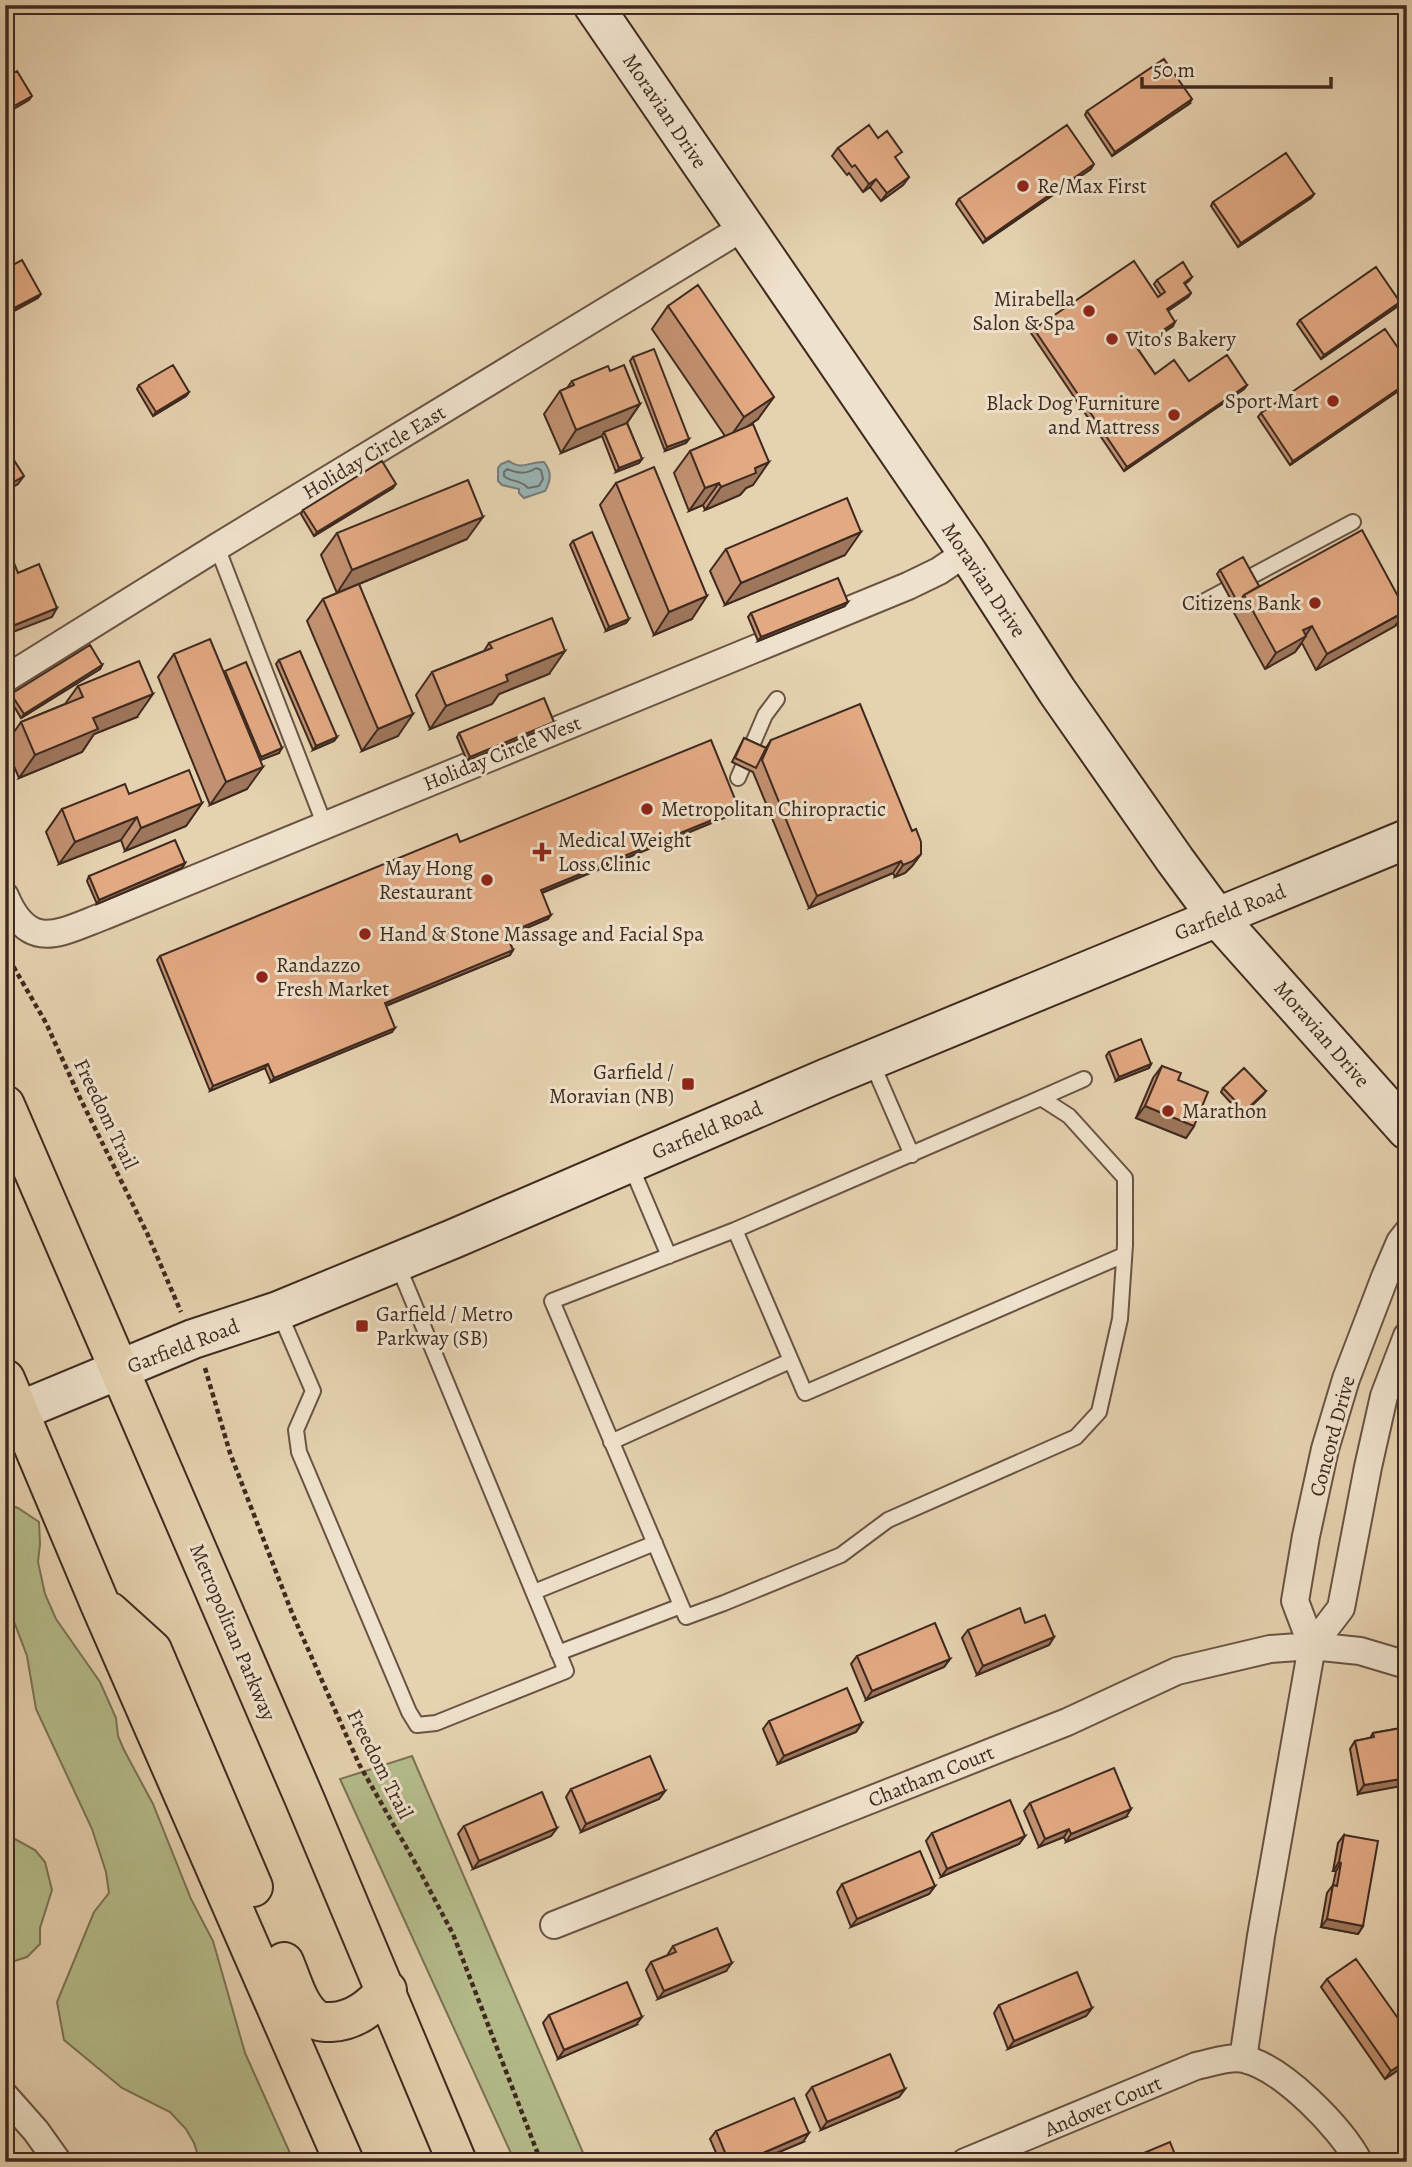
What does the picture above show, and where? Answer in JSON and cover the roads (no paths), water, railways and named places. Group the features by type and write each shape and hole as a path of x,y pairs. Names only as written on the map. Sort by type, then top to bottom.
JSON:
{"main road":[{"name":"Moravian Drive","path":"593,5 967,552 1057,691 1217,917 1407,1130"},
{"name":"Garfield Road","path":"10,1402 120,1370 193,1339 278,1311 871,1060 1407,839"},
{"name":"Metropolitan Parkway","path":"5,1105 387,1990 457,2162"},
{"path":"10,1402 344,2162"},
{"path":"100,1604 152,1650 302,2004 317,2021 343,2021 359,2015 387,1990"}],"street":[{"name":"Holiday Circle East","path":"5,679 744,227"},
{"name":"Holiday Circle West","path":"5,896 18,922 43,934 60,933 908,586 939,571 967,552"},
{"name":"Concord Drive","path":"1312,1646 1295,1601 1325,1449 1351,1366 1385,1277 1400,1242 1407,1233"},
{"name":"Concord Drive","path":"1243,2059 1261,1936 1312,1646 1341,1608 1384,1396 1407,1336"},
{"name":"Chatham Court","path":"554,1925 1067,1722 1177,1671 1270,1649 1312,1646 1360,1651 1407,1665"},
{"name":"Andover Court","path":"965,2162 1196,2066 1243,2059"},
{"path":"1243,2059 1265,2068 1318,2109 1350,2144 1359,2162"},
{"path":"5,2096 36,2131 58,2162"}],"lane":[{"path":"1205,601 1353,522"},
{"path":"217,547 325,826"},
{"path":"738,778 765,715 777,699"},
{"path":"871,1060 912,1155"},
{"path":"1041,1098 1069,1116 1125,1178 1120,1319 1099,1412 1076,1437 888,1520 841,1555 686,1617 552,1301 735,1230 1084,1079"},
{"path":"630,1163 669,1256"},
{"path":"735,1230 805,1393 1124,1255"},
{"path":"278,1311 313,1391 296,1430 299,1452 409,1712 417,1725 436,1723 566,1671 397,1262"},
{"path":"611,1442 790,1361"},
{"path":"534,1592 655,1543"},
{"path":"558,1653 681,1606"}],"water":[{"path":"509,461 518,465 544,462 550,476 545,491 524,498 519,489 502,485 498,481 498,468"}],"place":[{"name":"Re/Max First","path":"1023,186"},
{"name":"Mirabella Salon & Spa","path":"1089,311"},
{"name":"Vito's Bakery","path":"1112,339"},
{"name":"Sport Mart","path":"1333,401"},
{"name":"Black Dog Furniture and Mattress","path":"1174,415"},
{"name":"Citizens Bank","path":"1315,603"},
{"name":"Metropolitan Chiropractic","path":"647,809"},
{"name":"Medical Weight Loss Clinic","path":"542,852"},
{"name":"May Hong Restaurant","path":"487,880"},
{"name":"Hand & Stone Massage and Facial Spa","path":"365,934"},
{"name":"Randazzo Fresh Market","path":"262,977"},
{"name":"Garfield / Moravian (NB)","path":"688,1084"},
{"name":"Marathon","path":"1168,1111"},
{"name":"Garfield / Metro Parkway (SB)","path":"362,1326"}]}
